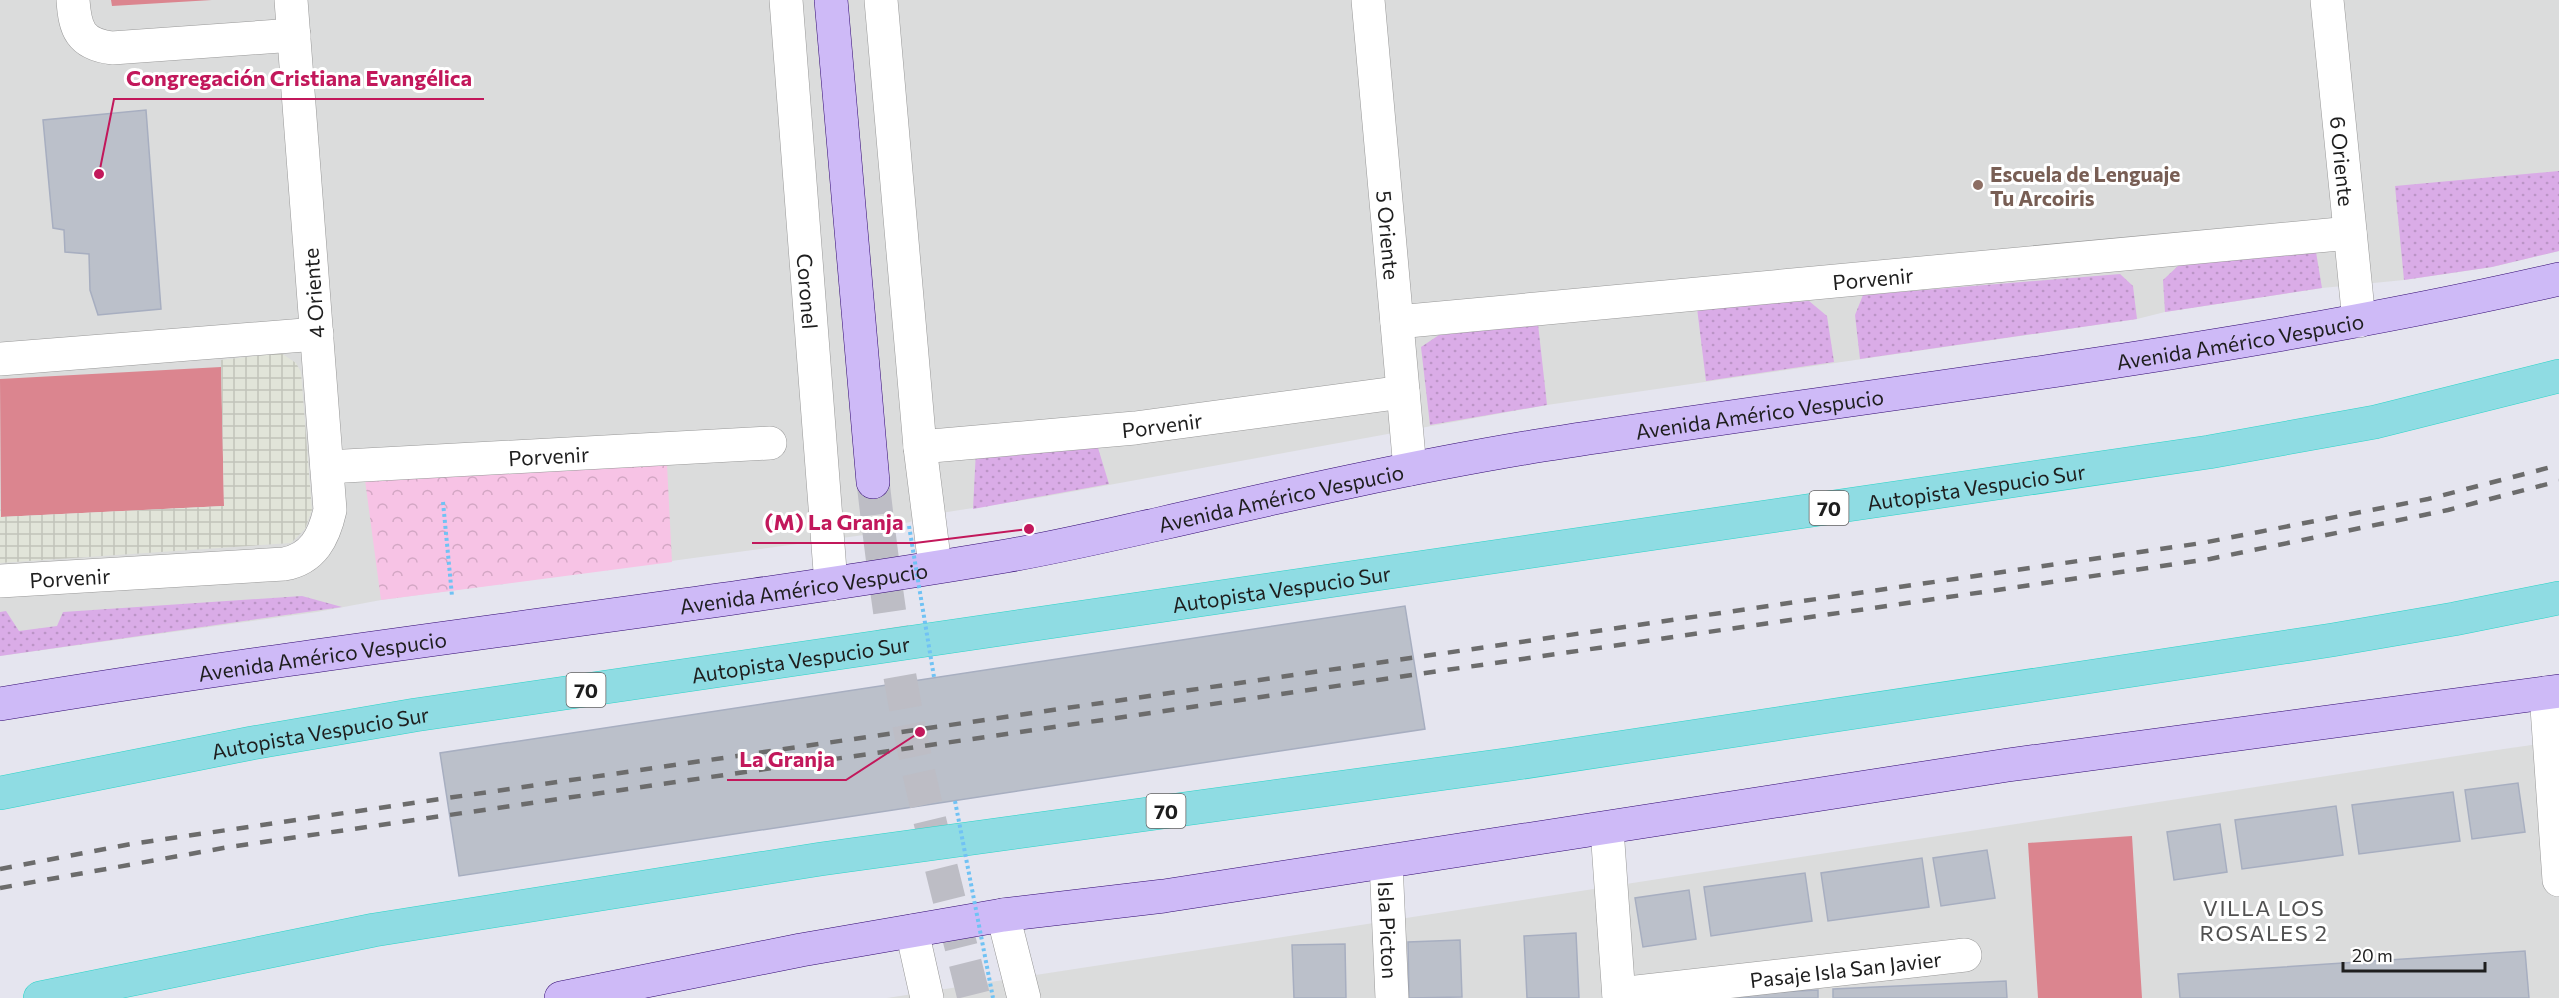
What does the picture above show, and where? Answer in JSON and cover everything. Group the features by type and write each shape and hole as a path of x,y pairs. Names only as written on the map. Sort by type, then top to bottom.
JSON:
{"highway":[{"path":"2480,397 2559,354"},
{"name":"Autopista Vespucio Sur","path":"0,793 252,743 415,715 2209,452 2375,422 2559,376"},
{"name":"70","path":"40,998 374,930 809,861 1512,764 2332,640 2559,598"},
{"path":"118,998 207,963"}],"main road":[{"path":"831,0 873,482"},
{"name":"Avenida Américo Vespucio","path":"0,704 75,691 831,584 1078,543 1410,469 1695,421 2219,345 2359,321 2559,279"},
{"path":"561,998 801,950 1003,915 1164,896 2008,765 2552,692"}],"street":[{"path":"73,0 77,29 86,40 99,46 112,48 294,35"},
{"name":"4 Oriente","path":"291,0 330,510 323,533 314,547"},
{"name":"Coronel","path":"786,0 831,584"},
{"path":"881,0 920,447 935,566"},
{"name":"5 Oriente","path":"1368,0 1410,469"},
{"name":"6 Oriente","path":"2328,0 2359,321"},
{"name":"Porvenir","path":"1397,322 2350,233"},
{"path":"0,359 316,334"},
{"name":"Porvenir","path":"920,447 1135,428 1403,392"},
{"name":"Porvenir","path":"327,467 770,442"},
{"name":"Porvenir","path":"0,581 284,564 299,562 314,547"},
{"path":"2552,692 2559,880"},
{"name":"Pasaje Isla San Javier","path":"1607,829 1619,996 1965,955"},
{"name":"Isla Picton","path":"1386,862 1392,998"},
{"path":"1003,915 1024,998"},
{"path":"912,931 927,998"}],"path":[{"path":"440,461 452,597"},
{"path":"909,526 934,677"},
{"path":"956,801 993,998"}],"shaded area":[{"path":"0,0 2559,0 2559,251 2492,267 2404,280 2322,288 2165,312 2137,319 1547,405 1043,497 941,513 864,535 381,600 317,612 0,656"},
{"path":"111,0 212,0 112,6"},
{"path":"2559,171 2559,251 2492,267 2404,280 2395,186"},
{"path":"2316,252 2322,288 2165,312 2163,280 2179,265"},
{"path":"2120,274 2133,286 2137,319 1860,359 1855,315 1863,295"},
{"path":"1809,301 1827,316 1834,362 1706,381 1697,308"},
{"path":"1538,324 1547,405 1430,425 1421,347 1439,335"},
{"path":"281,353 296,363 301,372 312,510 305,529 291,543 0,563 0,507 1,517 224,506 221,360"},
{"path":"221,367 224,506 1,517 0,379"},
{"path":"1095,438 1109,484 973,509 976,450"},
{"path":"302,596 342,607 0,656 0,612 6,611 19,631 57,626 63,612"},
{"path":"2559,741 2559,998 887,998 2476,753"},
{"path":"2132,836 2142,998 2038,998 2028,843"}],"green space":[{"path":"667,465 672,562 381,600 365,480"}],"building":[{"path":"146,110 161,309 98,315 90,290 89,254 65,252 64,230 53,228 43,120"},
{"path":"1405,606 1425,729 459,876 440,753"},
{"path":"2518,783 2525,832 2472,839 2465,790"},
{"path":"2453,792 2460,841 2359,854 2352,805"},
{"path":"2336,806 2343,855 2242,869 2235,820"},
{"path":"2220,824 2227,872 2174,880 2167,832"},
{"path":"1987,850 1995,898 1941,906 1933,858"},
{"path":"1922,858 1929,907 1828,921 1821,873"},
{"path":"1805,873 1812,921 1711,936 1704,887"},
{"path":"1689,890 1696,939 1643,947 1635,898"},
{"path":"1576,933 1579,998 1527,998 1524,936"},
{"path":"1460,940 1462,997 1409,998 1408,942"},
{"path":"1345,944 1346,998 1294,998 1292,945"},
{"path":"2525,951 2529,998 2180,998 2178,974"},
{"path":"2006,981 2007,998 1833,998 1833,989"},
{"path":"1818,990 1818,998 1660,998"}],"tunnel":[{"path":"873,482 892,626 910,733 974,998"}],"railway":[{"path":"0,869 131,844 2202,543 2428,499 2559,465"},
{"path":"0,888 229,847 2210,559 2448,510 2559,481"}],"place":[{"name":"Congregación Cristiana Evangélica","path":"99,174"},
{"name":"Escuela de Lenguaje Tu Arcoiris","path":"1978,185"},
{"name":"(M) La Granja","path":"1029,529"},
{"name":"La Granja","path":"920,732"}],"district":[{"name":"VILLA LOS ROSALES 2","path":"2264,920"}]}
